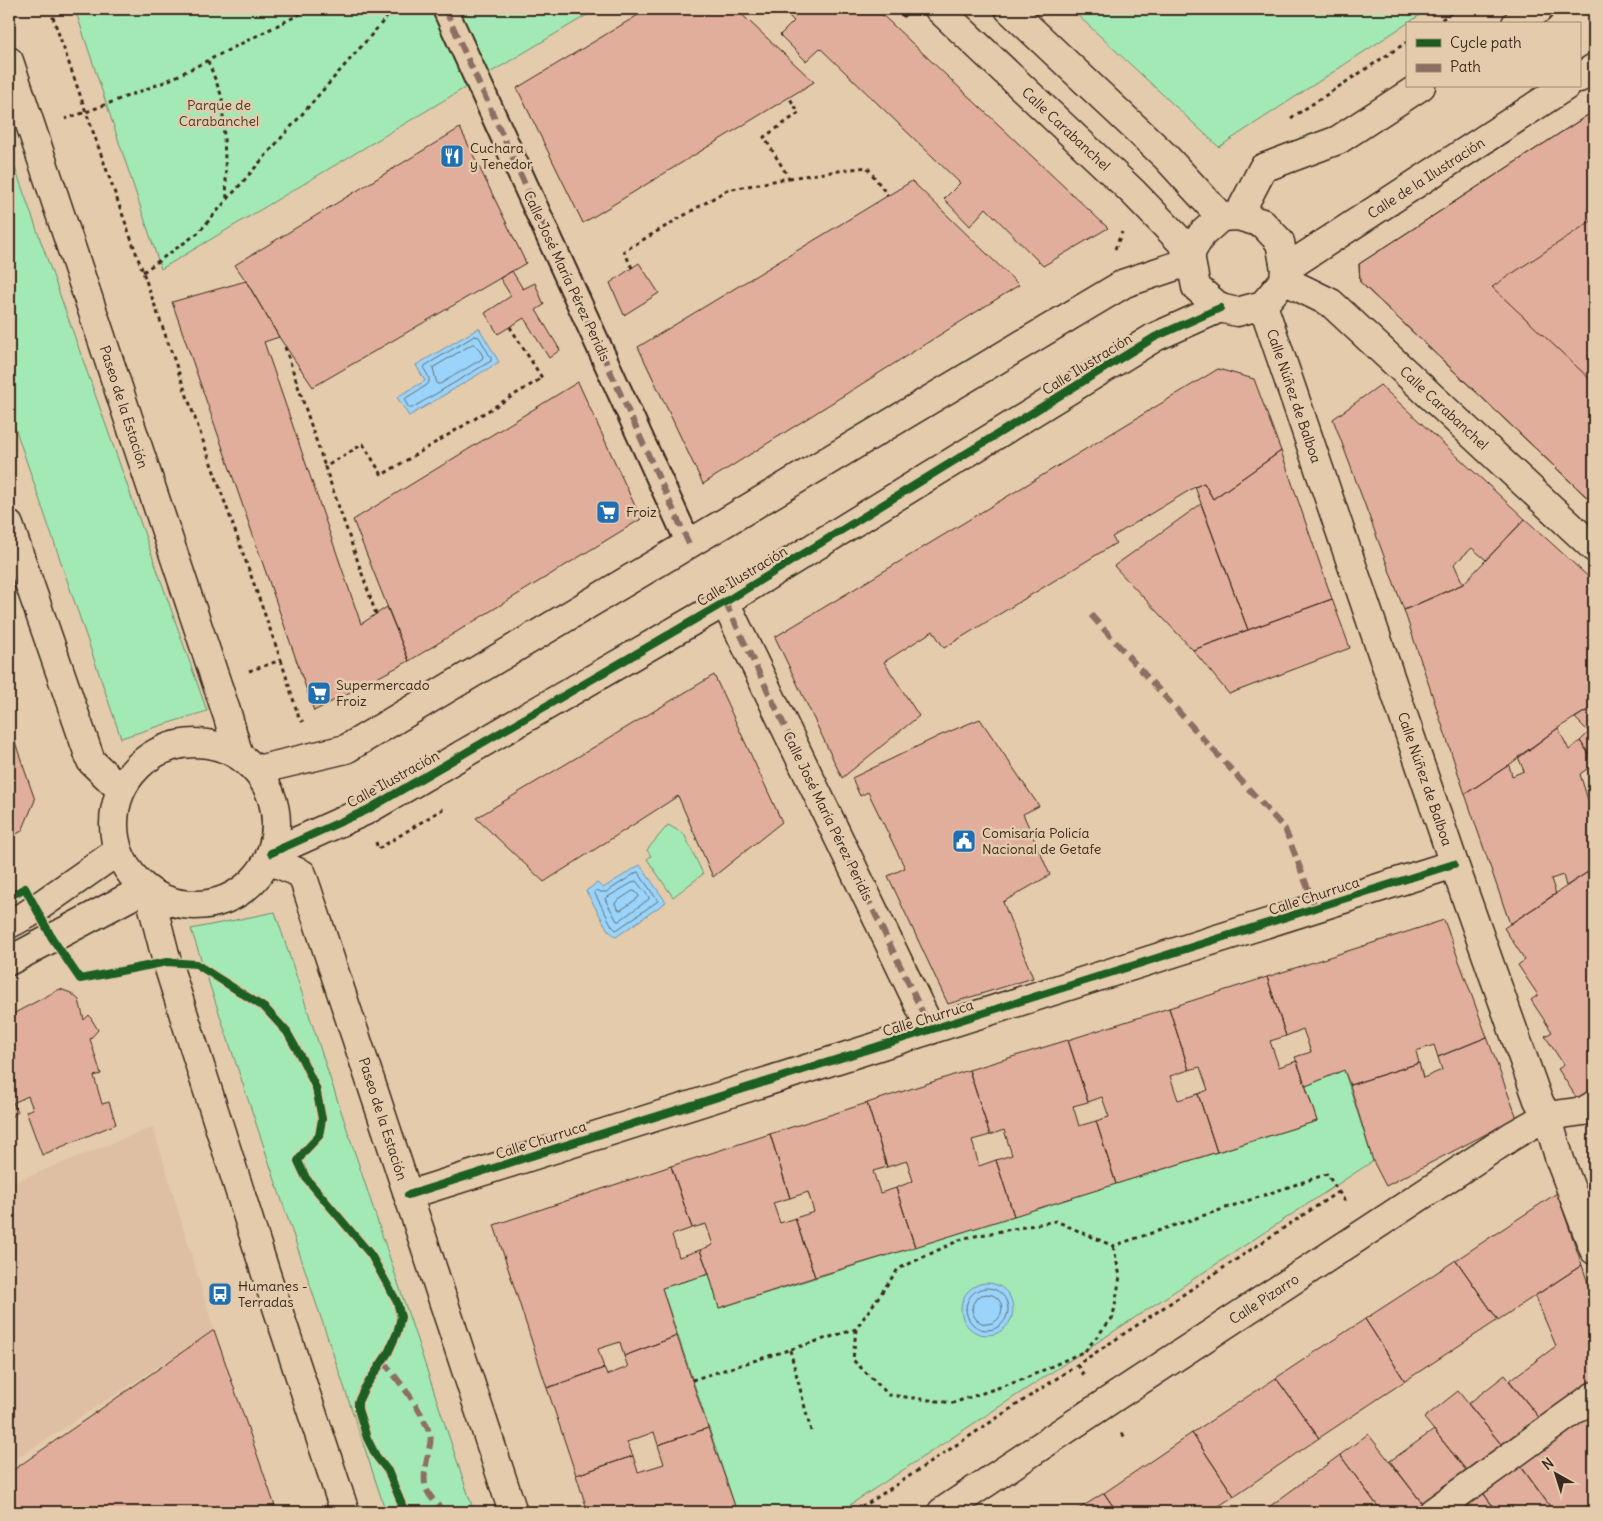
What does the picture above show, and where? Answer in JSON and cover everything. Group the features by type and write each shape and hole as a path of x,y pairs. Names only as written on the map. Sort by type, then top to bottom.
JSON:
{"street":[{"name":"Calle José María Pérez Peridis","path":"445,9 689,544"},
{"name":"Calle Carabanchel","path":"939,9 1126,185 1191,256"},
{"path":"1009,9 1230,217 1262,223 1280,242 1285,275 1263,305 1237,312 1220,308 1196,287 1191,256 1202,234 1230,217 1263,168 1338,140 1418,88"},
{"path":"1519,22 1539,9"},
{"name":"Paseo de la Estación","path":"9,60 216,683 248,762"},
{"path":"1580,77 1594,68"},
{"name":"Calle de la Ilustración","path":"1285,275 1563,88"},
{"path":"248,762 346,749 1124,284 1191,256"},
{"name":"Calle Carabanchel","path":"1285,275 1331,303 1594,548"},
{"name":"Calle Núñez de Balboa","path":"1263,305 1454,864 1538,1100 1547,1116 1560,1160 1594,1250"},
{"name":"Calle Ilustración","path":"270,857 367,810 725,602 1155,337 1220,308"},
{"path":"9,525 91,761 120,789"},
{"name":"Calle José María Pérez Peridis","path":"725,602 931,1030"},
{"path":"184,742 212,743 248,762 272,796 277,825 270,857 252,882 229,898 202,905 174,903 146,890 128,872 118,851 113,830 114,809 120,789 136,767 158,750 184,742"},
{"path":"9,924 28,914 118,851"},
{"name":"Paseo de la Estación","path":"270,857 302,874 513,1512"},
{"name":"Calle Churruca","path":"408,1195 1454,864"},
{"path":"9,961 146,890"},
{"path":"146,890 269,1283 346,1512"},
{"name":"Calle Pizarro","path":"942,1512 1512,1136 1547,1116 1584,1110 1594,1105"},
{"path":"1433,1512 1594,1396"}],"path":[{"path":"50,9 281,660 216,683"},
{"path":"32,131 167,81 310,9"},
{"path":"143,272 198,234 394,9"},
{"path":"1438,22 1458,9"},
{"path":"1286,121 1406,43"},
{"path":"208,61 222,97 227,201"},
{"path":"789,97 800,113 764,137 789,178"},
{"path":"632,268 624,251 727,190 867,166 888,196"},
{"path":"325,467 363,444 382,476 542,378 510,327"},
{"path":"285,346 376,614"},
{"path":"1113,1246 1120,1276 1113,1317 1085,1351 1024,1379 953,1403 890,1395 853,1360 856,1329 898,1270 964,1238 1056,1221 1113,1246 1327,1174 1348,1206"},
{"path":"855,1512 1338,1192"},
{"path":"692,1380 856,1329"},
{"path":"790,1350 811,1431"}],"shaded area":[{"path":"153,1127 214,1330 9,1464 9,1184"}],"green space":[{"name":"Parque de Carabanchel","path":"75,9 597,9 161,269"},
{"path":"1071,9 1429,9 1409,22 1406,22 1406,24 1219,147"},
{"path":"9,151 207,711 121,738 9,410"},
{"path":"668,825 684,834 703,874 673,897 647,859 651,856 647,850"},
{"path":"275,912 474,1512 386,1512 191,929"},
{"path":"1344,1070 1373,1161 839,1512 737,1512 662,1288 709,1274 719,1308 1317,1121 1306,1086"}],"water":[{"path":"479,328 499,362 409,416 397,397 425,381 416,365"},
{"path":"640,865 666,902 616,937 608,930 586,891 597,883 603,888"},
{"path":"982,1283 992,1283 1006,1290 1013,1304 1013,1314 1006,1328 992,1335 982,1335 972,1331 965,1324 961,1314 961,1304 965,1294 972,1287"}],"building":[{"path":"648,9 736,9 814,82 583,223 517,88"},
{"path":"782,9 876,9 1108,228 1043,266 986,208 970,226 944,199 960,183 820,48 806,61 780,35 794,21"},
{"path":"1594,111 1594,219 1492,287 1594,383 1594,504 1360,282 1359,264"},
{"path":"1594,111 1594,504 1360,282 1359,264"},
{"path":"460,128 526,263 313,387 279,337 235,265"},
{"path":"912,181 1019,285 703,484 638,347"},
{"path":"639,263 659,293 624,315 610,283"},
{"path":"512,271 523,289 535,283 544,305 536,310 560,350 549,358 524,318 498,334 485,313 511,296 500,278"},
{"path":"246,281 279,337 264,342 361,624 387,607 409,661 314,711 172,302"},
{"path":"1218,369 1254,379 1281,451 1213,499 1204,483 1195,487 1112,537 1116,543 944,648 933,631 884,662 919,716 842,778 775,637"},
{"path":"578,382 641,519 409,661 353,520"},
{"path":"1380,385 1525,519 1486,560 1472,548 1454,564 1463,584 1404,610 1333,419"},
{"path":"1281,451 1332,599 1248,630 1195,487 1204,483 1213,499"},
{"path":"1201,504 1248,630 1193,650 1114,566"},
{"path":"1525,519 1594,582 1594,706 1558,728 1509,765 1465,794 1404,610 1463,584"},
{"path":"1332,599 1350,648 1229,694 1193,650"},
{"path":"714,675 782,822 713,877 678,796 544,882 476,818"},
{"path":"1594,706 1594,761 1580,741 1589,732 1575,718"},
{"name":"Comisaría Policía Nacional de Getafe","path":"980,719 1039,806 1023,814 1050,875 1003,902 1033,978 948,1004 888,876 905,868 868,792 860,796 852,778 941,735"},
{"path":"9,725 35,800 22,831 9,838"},
{"path":"1558,728 1569,750 1580,741 1594,761 1594,764 1580,774 1594,815 1594,868 1566,886 1563,875 1551,879 1556,894 1510,924 1465,794 1509,765 1512,776 1524,771 1518,757"},
{"path":"1594,868 1594,1098 1582,1106 1558,1069 1564,1065 1545,1036 1552,1032 1531,1000 1538,995 1518,965 1525,960 1504,928"},
{"path":"1444,920 1487,1037 1438,1057 1434,1045 1416,1051 1419,1063 1350,1085 1344,1070 1306,1086 1295,1057 1311,1052 1303,1029 1286,1036 1267,977"},
{"path":"1267,977 1286,1036 1270,1041 1279,1067 1297,1061 1317,1121 1217,1152 1198,1094 1208,1090 1200,1067 1189,1070 1169,1008"},
{"path":"60,989 71,993 79,1000 84,1020 89,1015 98,1030 90,1039 101,1074 94,1076 102,1104 109,1102 116,1124 42,1155 26,1111 33,1109 28,1096 13,1103 18,1112 9,1118 9,1016"},
{"path":"1169,1008 1189,1070 1170,1076 1178,1100 1198,1094 1217,1152 1116,1184 1096,1121 1109,1117 1102,1097 1088,1102 1068,1040"},
{"path":"1487,1037 1517,1118 1386,1186 1373,1161 1350,1085 1419,1063 1423,1078 1442,1070 1438,1057"},
{"path":"1068,1040 1088,1102 1073,1106 1079,1126 1096,1121 1116,1184 1014,1216 996,1160 1012,1155 1004,1130 990,1135 969,1070"},
{"path":"969,1070 990,1135 972,1140 979,1166 996,1160 1014,1216 915,1247 896,1188 913,1181 907,1161 887,1167 867,1103"},
{"path":"867,1103 887,1167 873,1171 880,1193 896,1188 915,1247 815,1277 795,1218 814,1212 808,1192 790,1198 770,1134"},
{"path":"770,1134 790,1198 773,1203 780,1223 795,1218 815,1277 719,1308 700,1250 713,1245 706,1224 692,1228 671,1166"},
{"path":"671,1166 692,1228 672,1235 679,1257 700,1250 709,1274 662,1288 677,1336 624,1356 620,1342 598,1349 604,1368 547,1388 494,1225"},
{"path":"1557,1193 1582,1265 1498,1320 1456,1260"},
{"path":"1456,1260 1498,1320 1405,1381 1365,1319"},
{"path":"1582,1265 1594,1302 1594,1383 1542,1421 1509,1381 1556,1346 1535,1296"},
{"path":"1365,1319 1405,1381 1319,1438 1276,1378"},
{"path":"214,1330 277,1512 9,1512 9,1473"},
{"path":"677,1336 708,1428 658,1445 654,1432 627,1442 633,1456 576,1475 547,1388 604,1368 607,1375 628,1367 624,1356"},
{"path":"1505,1375 1542,1421 1505,1449 1468,1404"},
{"path":"1276,1378 1319,1438 1234,1496 1192,1433"},
{"path":"1458,1391 1505,1449 1470,1475 1424,1418"},
{"path":"1594,1409 1594,1512 1554,1512 1519,1464"},
{"path":"708,1428 737,1512 588,1512 576,1475 633,1456 638,1472 664,1464 658,1445"},
{"path":"1434,1430 1470,1475 1426,1508 1390,1461"},
{"path":"1192,1433 1234,1496 1210,1512 1117,1512 1104,1493"},
{"path":"1368,1434 1426,1508 1420,1512 1382,1512 1340,1455"},
{"path":"1340,1455 1382,1512 1262,1512"},
{"path":"1516,1459 1554,1512 1497,1512 1479,1487"},
{"path":"1479,1487 1497,1512 1443,1512"},
{"path":"1104,1493 1117,1512 1074,1512"}],"marked path":[{"path":"445,9 689,544"},
{"path":"725,602 931,1030"},
{"path":"1091,615 1285,829 1316,909"},
{"path":"383,1361 410,1396 426,1425 431,1440 425,1473 426,1486 431,1498 444,1512"}],"cycle path":[{"path":"271,853 367,810 725,602 1155,337 1220,308"},
{"path":"408,1195 1454,864"},
{"path":"9,897 25,888 52,938 80,979 167,962 196,964 265,1008 287,1032 316,1088 322,1119 319,1136 298,1161 306,1178 371,1255 397,1302 401,1317 397,1333 388,1353 364,1389 358,1402 358,1409 367,1438 376,1456 388,1471 405,1512"}],"place":[{"name":"Cuchara y Tenedor","path":"452,156"},
{"name":"Froiz","path":"608,512"},
{"name":"Supermercado Froiz","path":"319,693"},
{"name":"Comisaría Policía Nacional de Getafe","path":"964,841"},
{"name":"Humanes - Terradas","path":"220,1294"}]}
